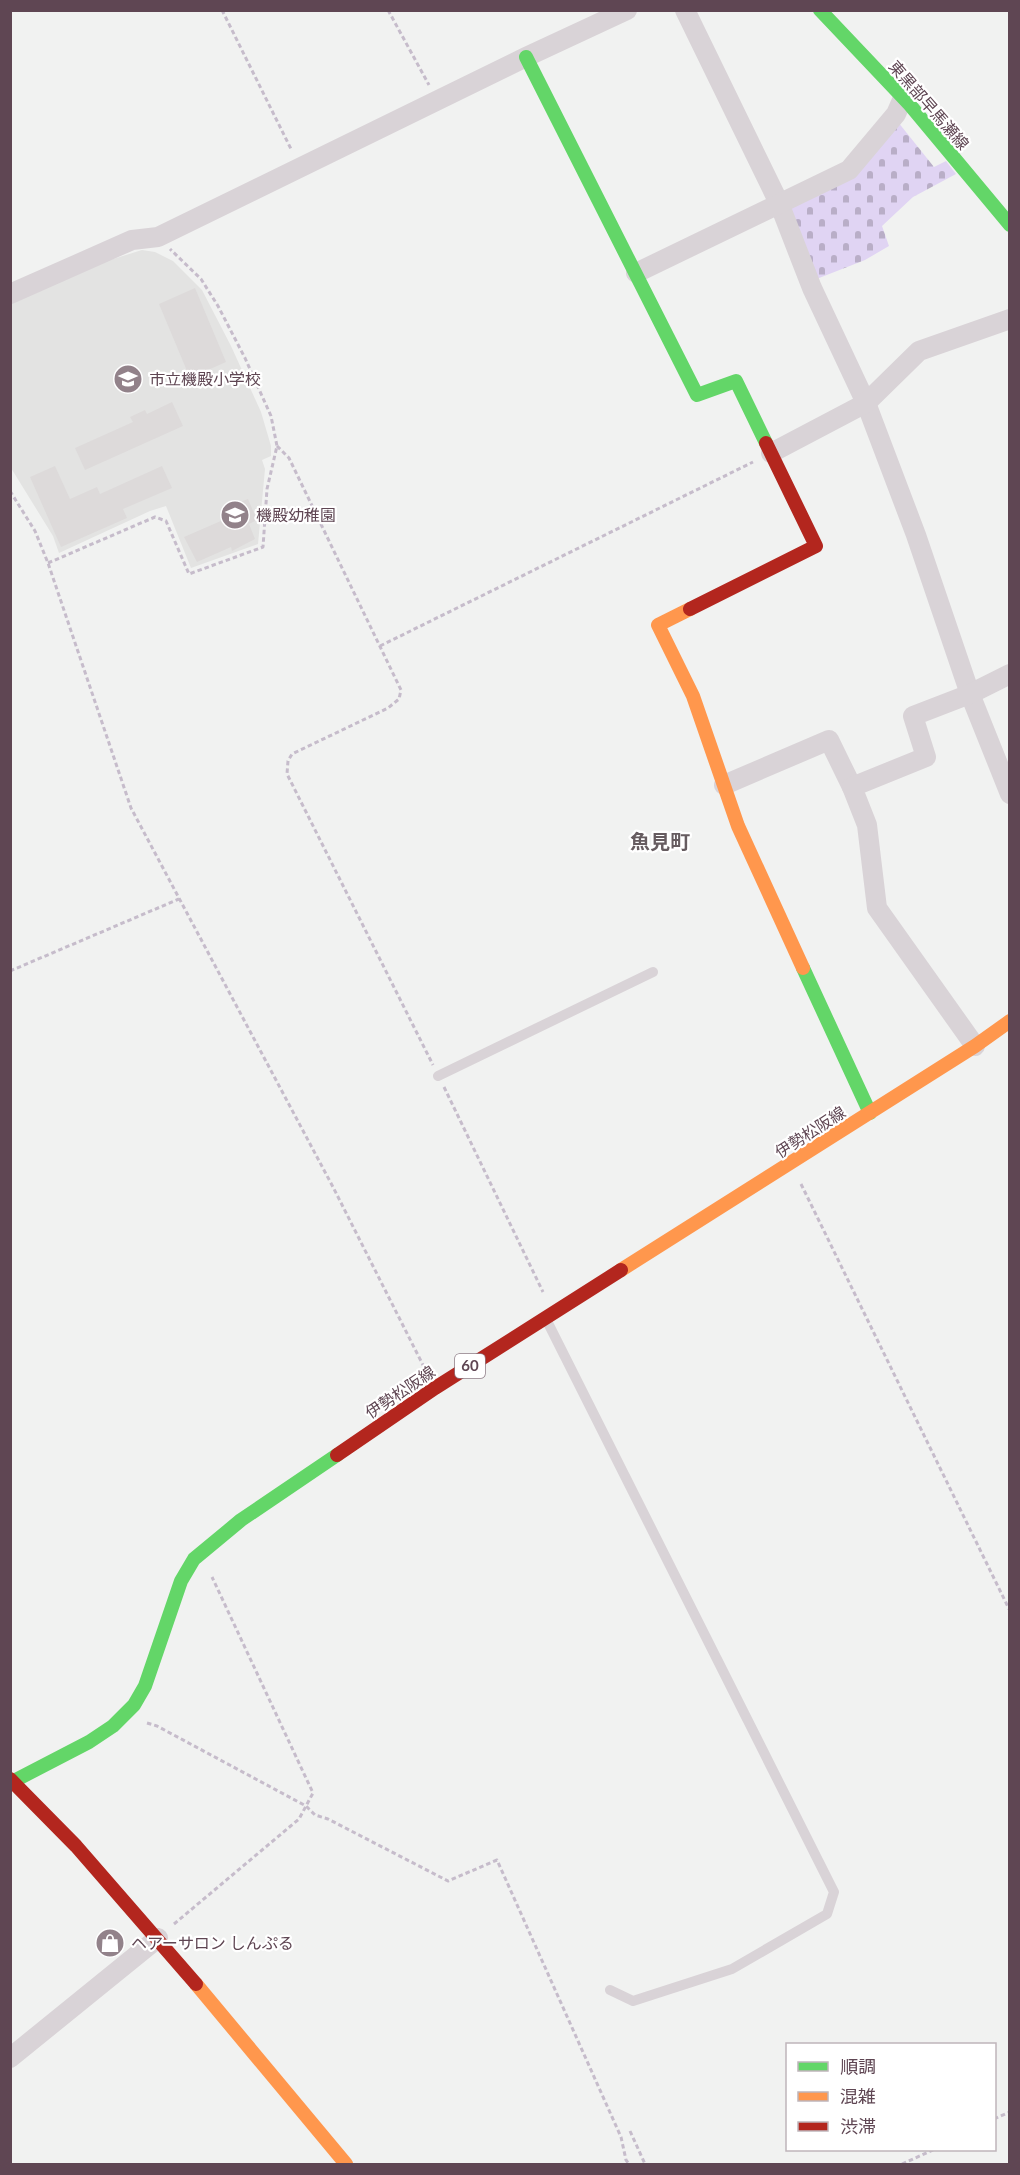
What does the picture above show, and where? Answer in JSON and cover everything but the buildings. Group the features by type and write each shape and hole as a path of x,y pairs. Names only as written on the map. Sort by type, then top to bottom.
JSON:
{"street":[{"path":"10,294 132,240 158,237 627,10"},
{"path":"685,10 779,203 812,288 866,403 916,535 970,694 1010,794"},
{"name":"東黒部早馬瀬線","path":"820,10 903,98 1010,225"},
{"path":"526,57 697,395 736,381 816,546 658,624 693,696 738,826 870,1113"},
{"path":"636,273 849,170 896,114 903,98"},
{"path":"771,453 866,403 920,351 1010,319"},
{"path":"852,787 926,757 913,716 970,694 1010,674"},
{"path":"724,785 829,740 852,787 867,825 877,909 975,1046"},
{"name":"伊勢松阪線","path":"11,1781 89,1742 113,1726 134,1705 145,1686 181,1581 194,1559 241,1520 435,1388 791,1164 1010,1021"},
{"path":"11,1781 76,1846 158,1938 346,2164"},
{"path":"10,2058 158,1938"}],"lane":[{"path":"438,1076 654,972"},
{"path":"549,1315 834,1892 827,1914 732,1969 633,2001 610,1990"}],"path":[{"path":"222,10 300,167"},
{"path":"388,10 437,100"},
{"path":"48,563 155,517 166,521 189,574 263,547 267,489 277,446 271,416 218,306 201,279 158,237"},
{"path":"277,446 289,458 401,690 399,699 388,708 292,754 288,761 287,774 438,1076 549,1315"},
{"path":"380,647 771,453"},
{"path":"10,490 35,531 48,563 131,808 333,1187 435,1388"},
{"path":"10,972 179,899"},
{"path":"791,1164 1010,1611"},
{"path":"158,1938 299,1819 313,1793 207,1567 194,1559"},
{"path":"122,1716 157,1726 306,1806 315,1815 328,1819 448,1881 497,1860 621,2137 629,2164"},
{"path":"996,2118 1010,2112"},
{"path":"630,2131 645,2164"},
{"path":"902,2164 931,2151"}],"shaded area":[{"name":"市立機殿小学校","path":"142,250 155,252 173,261 202,290 261,412 271,446 271,456 262,460 265,469 258,544 191,568 166,506 150,511 59,553 53,536 11,468 11,304 94,265"}],"green space":[{"path":"898,122 934,167 946,161 956,174 913,197 882,226 889,246 865,260 814,280 788,210"}],"traffic: fast":[{"path":"820,10 910,105 1010,225"},
{"path":"526,57 697,395 736,381 766,443"},
{"path":"803,968 870,1113"},
{"path":"10,1783 89,1742 113,1726 134,1705 145,1686 181,1581 194,1559 241,1520 337,1455"}],"traffic: slow":[{"path":"690,609 658,625 693,696 738,826 803,968"},
{"path":"621,1270 975,1046 1010,1021"},
{"path":"196,1984 346,2164"}],"traffic: jam":[{"path":"690,609 816,546 766,443"},
{"path":"337,1455 435,1388 621,1270"},
{"path":"10,1779 76,1846 196,1984"}],"place":[{"name":"市立機殿小学校","path":"128,379"},
{"name":"機殿幼稚園","path":"235,515"},
{"name":"ヘアーサロン しんぷる","path":"110,1943"}],"district":[{"name":"魚見町","path":"660,842"}]}
